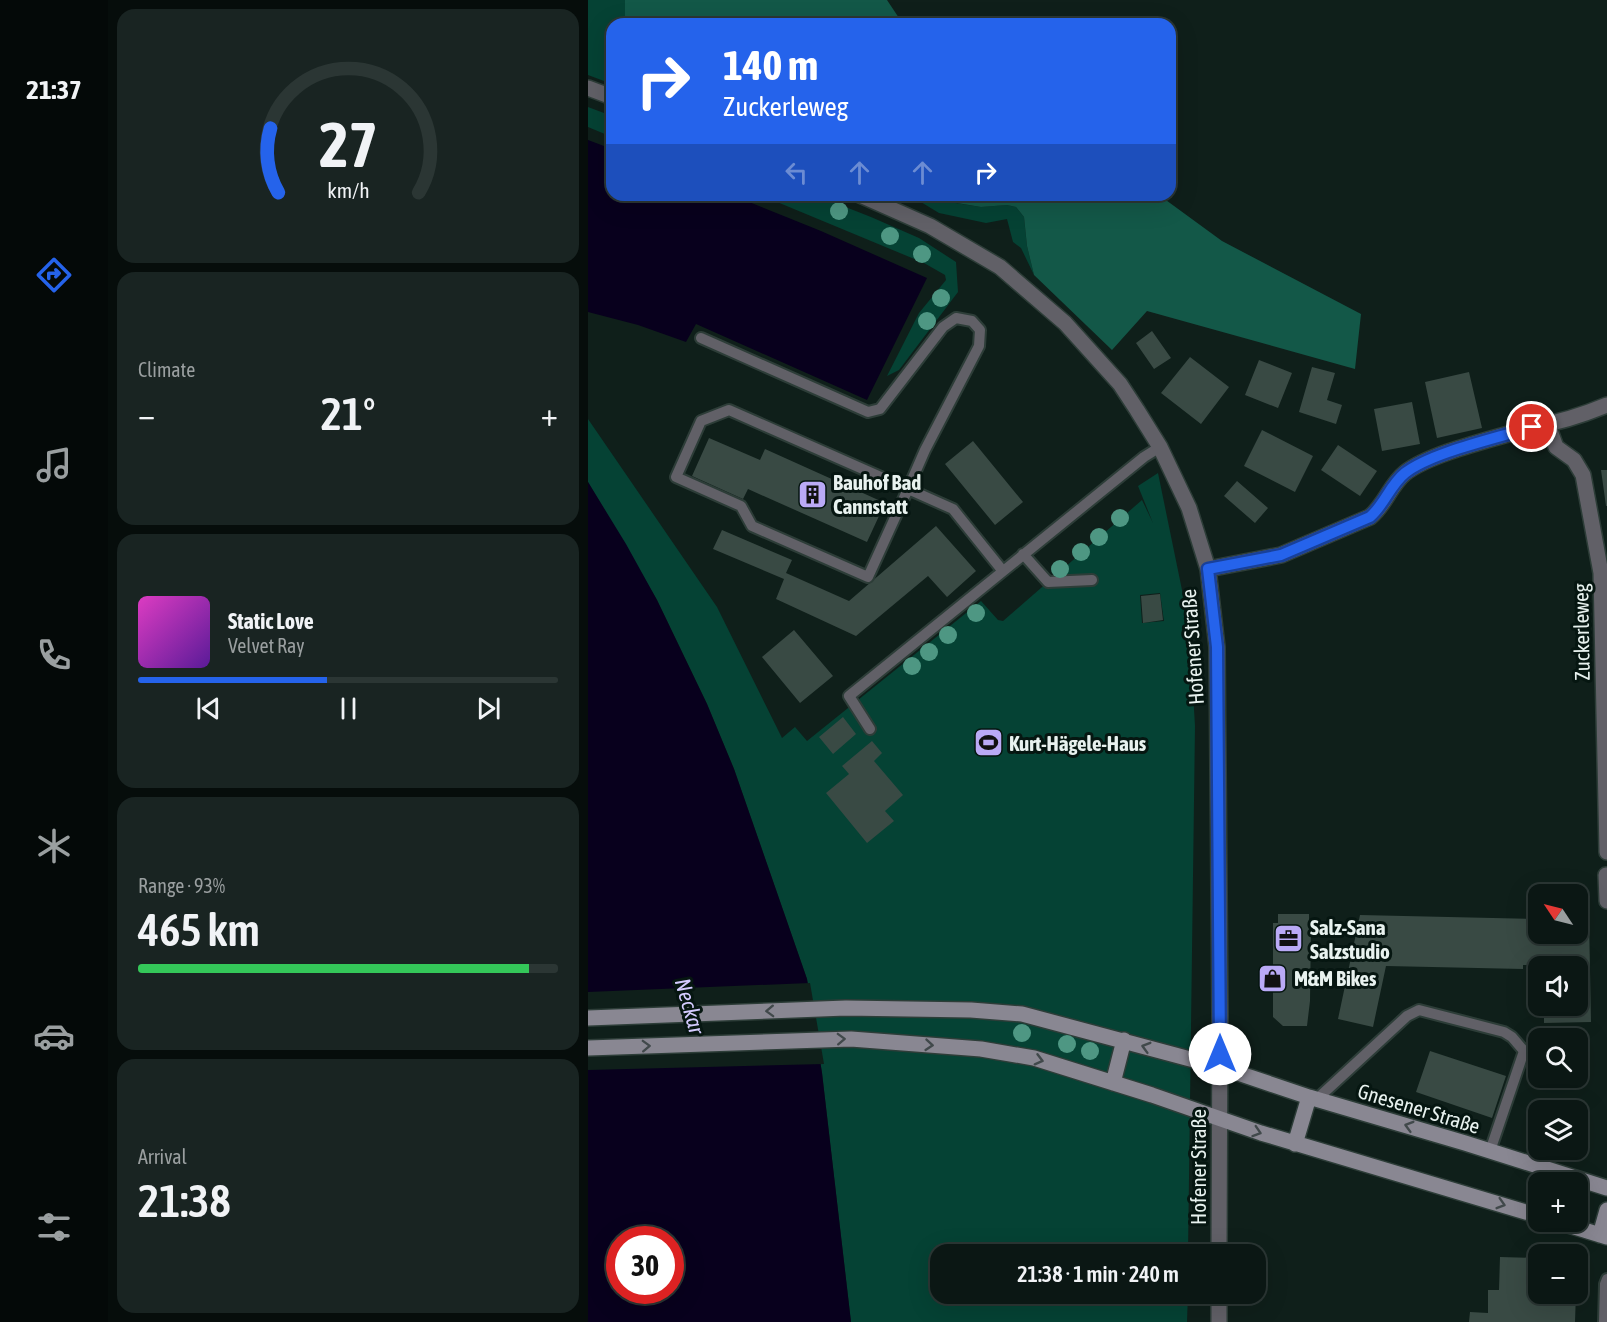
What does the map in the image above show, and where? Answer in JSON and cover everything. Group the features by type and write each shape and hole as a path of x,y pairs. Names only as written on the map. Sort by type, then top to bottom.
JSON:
{"main road":[{"name":"Gnesener Straße","path":"588,1018 870,1008 971,1010 1022,1014 1220,1067 1313,1098 1607,1188"},
{"path":"588,1048 851,1039 981,1049 1034,1058 1295,1144 1528,1213"},
{"path":"1113,1083 1124,1040"},
{"path":"1295,1144 1313,1098"},
{"path":"1588,1231 1604,1236 1607,1210"}],"street":[{"path":"588,88 606,95"},
{"name":"Hofener Straße","path":"874,201 930,226 1000,267 1065,323 1120,384 1160,447 1189,508 1208,569 1217,647 1219,1244"},
{"path":"1208,569 1281,555 1370,517 1381,508 1392,488 1405,474 1431,459 1532,427 1548,425 1607,405"},
{"name":"Zuckerleweg","path":"1548,425 1556,447 1574,460 1583,475 1600,573 1607,852"},
{"path":"1606,875 1607,901"},
{"path":"1219,1304 1219,1322"}],"lane":[{"path":"701,338 868,412 880,409 943,327 956,318 972,321 980,330 979,346 925,450 908,489 868,577 752,526 741,506 676,477 701,421 729,410 908,489 953,509 1002,570"},
{"path":"870,729 849,696 1002,570 1144,457 1160,447"},
{"path":"1023,554 1048,582 1092,580"},
{"path":"1313,1098 1407,1016 1419,1010 1504,1032 1512,1037 1524,1051 1490,1151"},
{"path":"1604,1322 1607,1279"}],"green space":[{"path":"588,0 625,0 625,18 606,18 606,82 588,75"},
{"path":"625,0 887,0 899,18 625,18"},
{"path":"588,107 606,114 606,134 588,127"},
{"path":"774,201 830,201 919,238 956,262 958,292 899,370 887,376 919,313 946,280 945,275 924,263"},
{"path":"919,201 943,201 981,207 1007,205 1016,207 1024,217 1027,246 1034,275 1021,248 1013,242 1007,219 986,223 939,213"},
{"path":"945,201 1167,201 1222,241 1361,314 1355,369 1147,311 1112,350 1034,275 1027,246 1024,217 1016,207 1007,205 981,207"},
{"path":"588,419 717,607 782,738 795,727 807,741 981,601 998,620 1003,621 1142,500 1153,523 1138,486 1158,473 1189,624 1195,726 1188,1244 930,1244 930,1304 1188,1304 1187,1322 851,1322 822,1073 807,979 734,769 707,704 657,600 588,482","holes":["1160,593 1164,621 1142,623 1140,595"]}],"water":[{"path":"588,140 606,147 606,201 747,201 927,278 867,400 696,324 686,342 638,325 588,312"},
{"name":"Neckar","path":"588,482 657,600 707,704 734,769 807,979 822,1073 851,1322 588,1322"}],"pier":[{"path":"810,983 824,1064 588,1070 588,992"}],"building":[{"path":"1152,331 1171,358 1154,369 1136,343"},
{"path":"1190,357 1229,387 1201,424 1161,393"},
{"path":"1259,360 1292,373 1278,408 1245,395"},
{"path":"1312,367 1335,373 1327,400 1342,405 1336,424 1299,412"},
{"path":"1469,372 1482,428 1437,438 1425,382"},
{"path":"1412,402 1420,444 1382,451 1374,409"},
{"path":"1262,430 1313,456 1295,492 1244,466"},
{"name":"Bauhof Bad Cannstatt","path":"709,438 760,460 765,449 885,503 867,542 748,489 743,499 692,476"},
{"path":"973,441 1023,502 995,525 945,464"},
{"path":"1338,445 1377,471 1360,496 1321,470"},
{"path":"1601,470 1607,470 1607,506 1606,506"},
{"path":"1237,481 1268,508 1255,523 1224,496"},
{"path":"936,526 976,571 947,597 928,576 856,636 776,599 784,579 713,549 722,530 792,560 786,573 849,601"},
{"path":"1160,594 1163,620 1143,623 1141,596"},
{"path":"794,630 833,676 800,703 762,657"},
{"path":"843,717 856,734 833,754 819,737"},
{"path":"872,741 882,753 874,761 903,795 885,811 894,821 867,843 826,793 849,774 842,766"},
{"path":"1278,914 1309,914 1309,924 1311,924 1310,1001 1307,1026 1283,1026 1273,1017 1273,923 1278,923"},
{"path":"1360,915 1528,919 1528,944 1588,944 1589,918 1591,1022 1544,1023 1544,1016 1588,1016 1588,956 1528,956 1528,965 1523,965 1523,969 1386,966 1373,1027 1338,1019"},
{"path":"1430,1051 1506,1076 1492,1118 1416,1092"},
{"path":"1500,1257 1528,1258 1528,1304 1576,1304 1575,1322 1469,1322 1470,1312 1488,1313 1488,1290 1499,1290"}],"place":[{"name":"Bauhof Bad Cannstatt","path":"812,494"},
{"name":"Kurt-Hägele-Haus","path":"988,743"},
{"name":"Salz-Sana Salzstudio","path":"1289,939"},
{"name":"M&M Bikes","path":"1273,978"}],"route":[{"path":"1220,1054 1217,647 1208,569 1281,555 1370,517 1381,508 1392,488 1405,474 1431,459 1532,427"}]}
